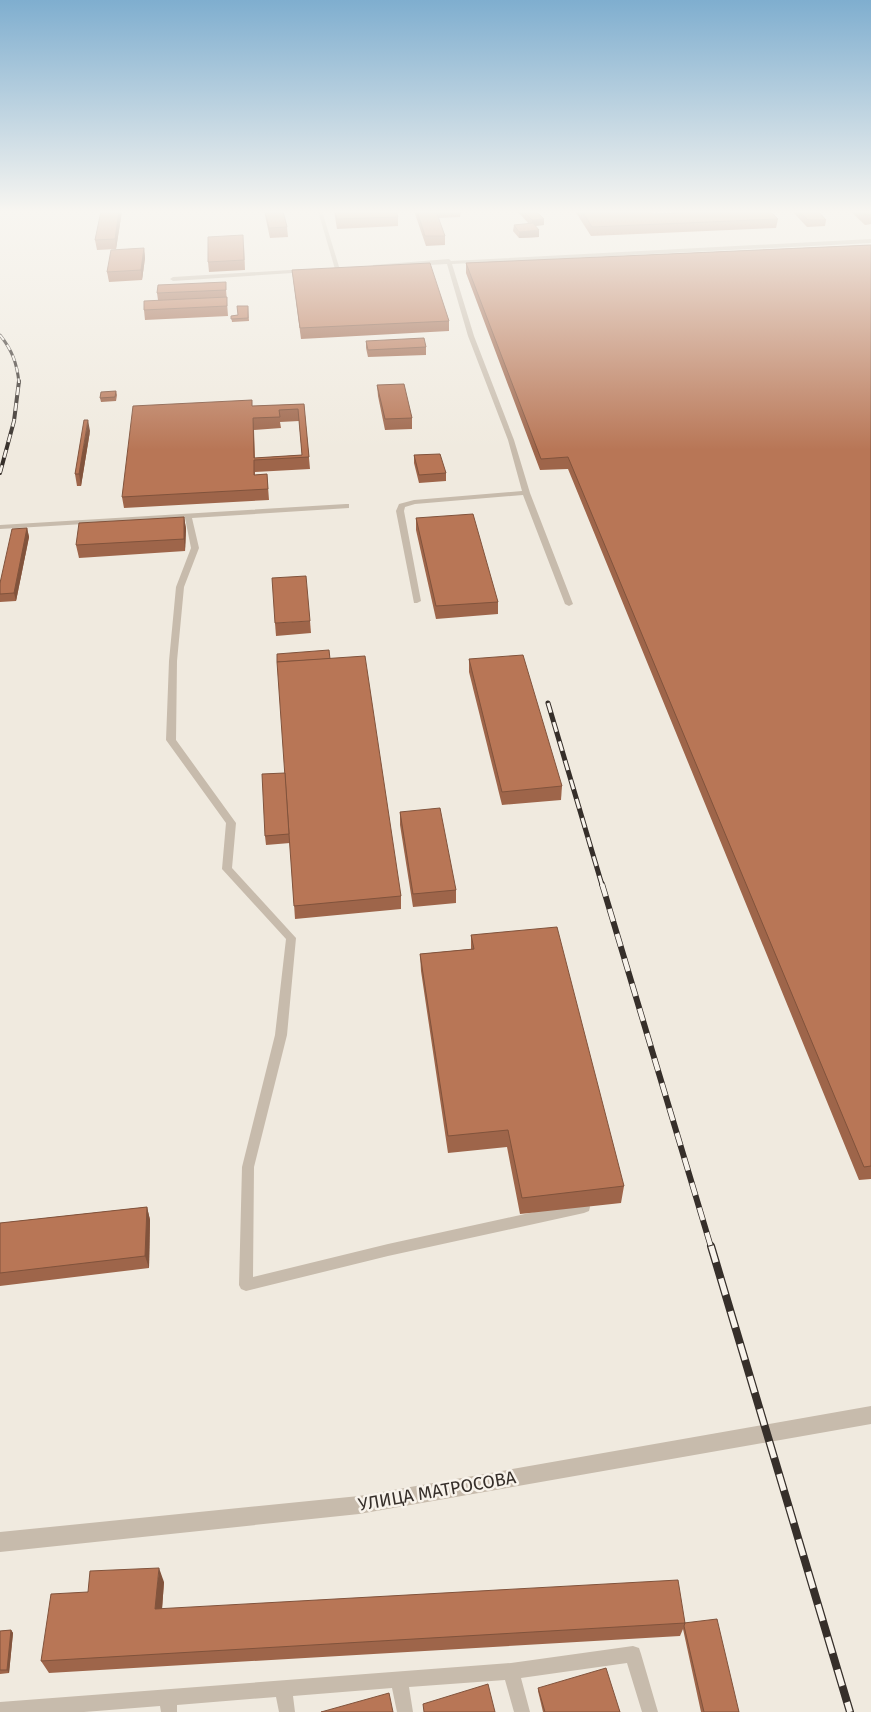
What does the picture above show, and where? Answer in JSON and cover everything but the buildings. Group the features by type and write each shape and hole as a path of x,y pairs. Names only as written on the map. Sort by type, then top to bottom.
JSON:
{"street":[{"name":"УЛИЦА МАТРОСОВА","path":"0,1542 359,1505 871,1415"}],"lane":[{"path":"458,291 472,336 511,440 526,492 569,604"},
{"path":"417,601 400,511 402,506 414,502 526,492"},
{"path":"0,527 346,506"},
{"path":"188,516 195,548 180,587 173,661 171,740 231,823 227,868 291,938 280,1035 248,1167 246,1285 388,1250 584,1207"},
{"path":"0,1710 168,1705 283,1689 511,1671 633,1654 650,1712"},
{"path":"511,1671 522,1712"},
{"path":"399,1680 405,1712"},
{"path":"283,1689 286,1712"}],"railway":[{"path":"0,335 13,357 19,382"},
{"path":"0,473 14,421 19,382"},
{"path":"548,703 602,885"},
{"path":"602,884 711,1247"},
{"path":"711,1246 850,1712"}]}
